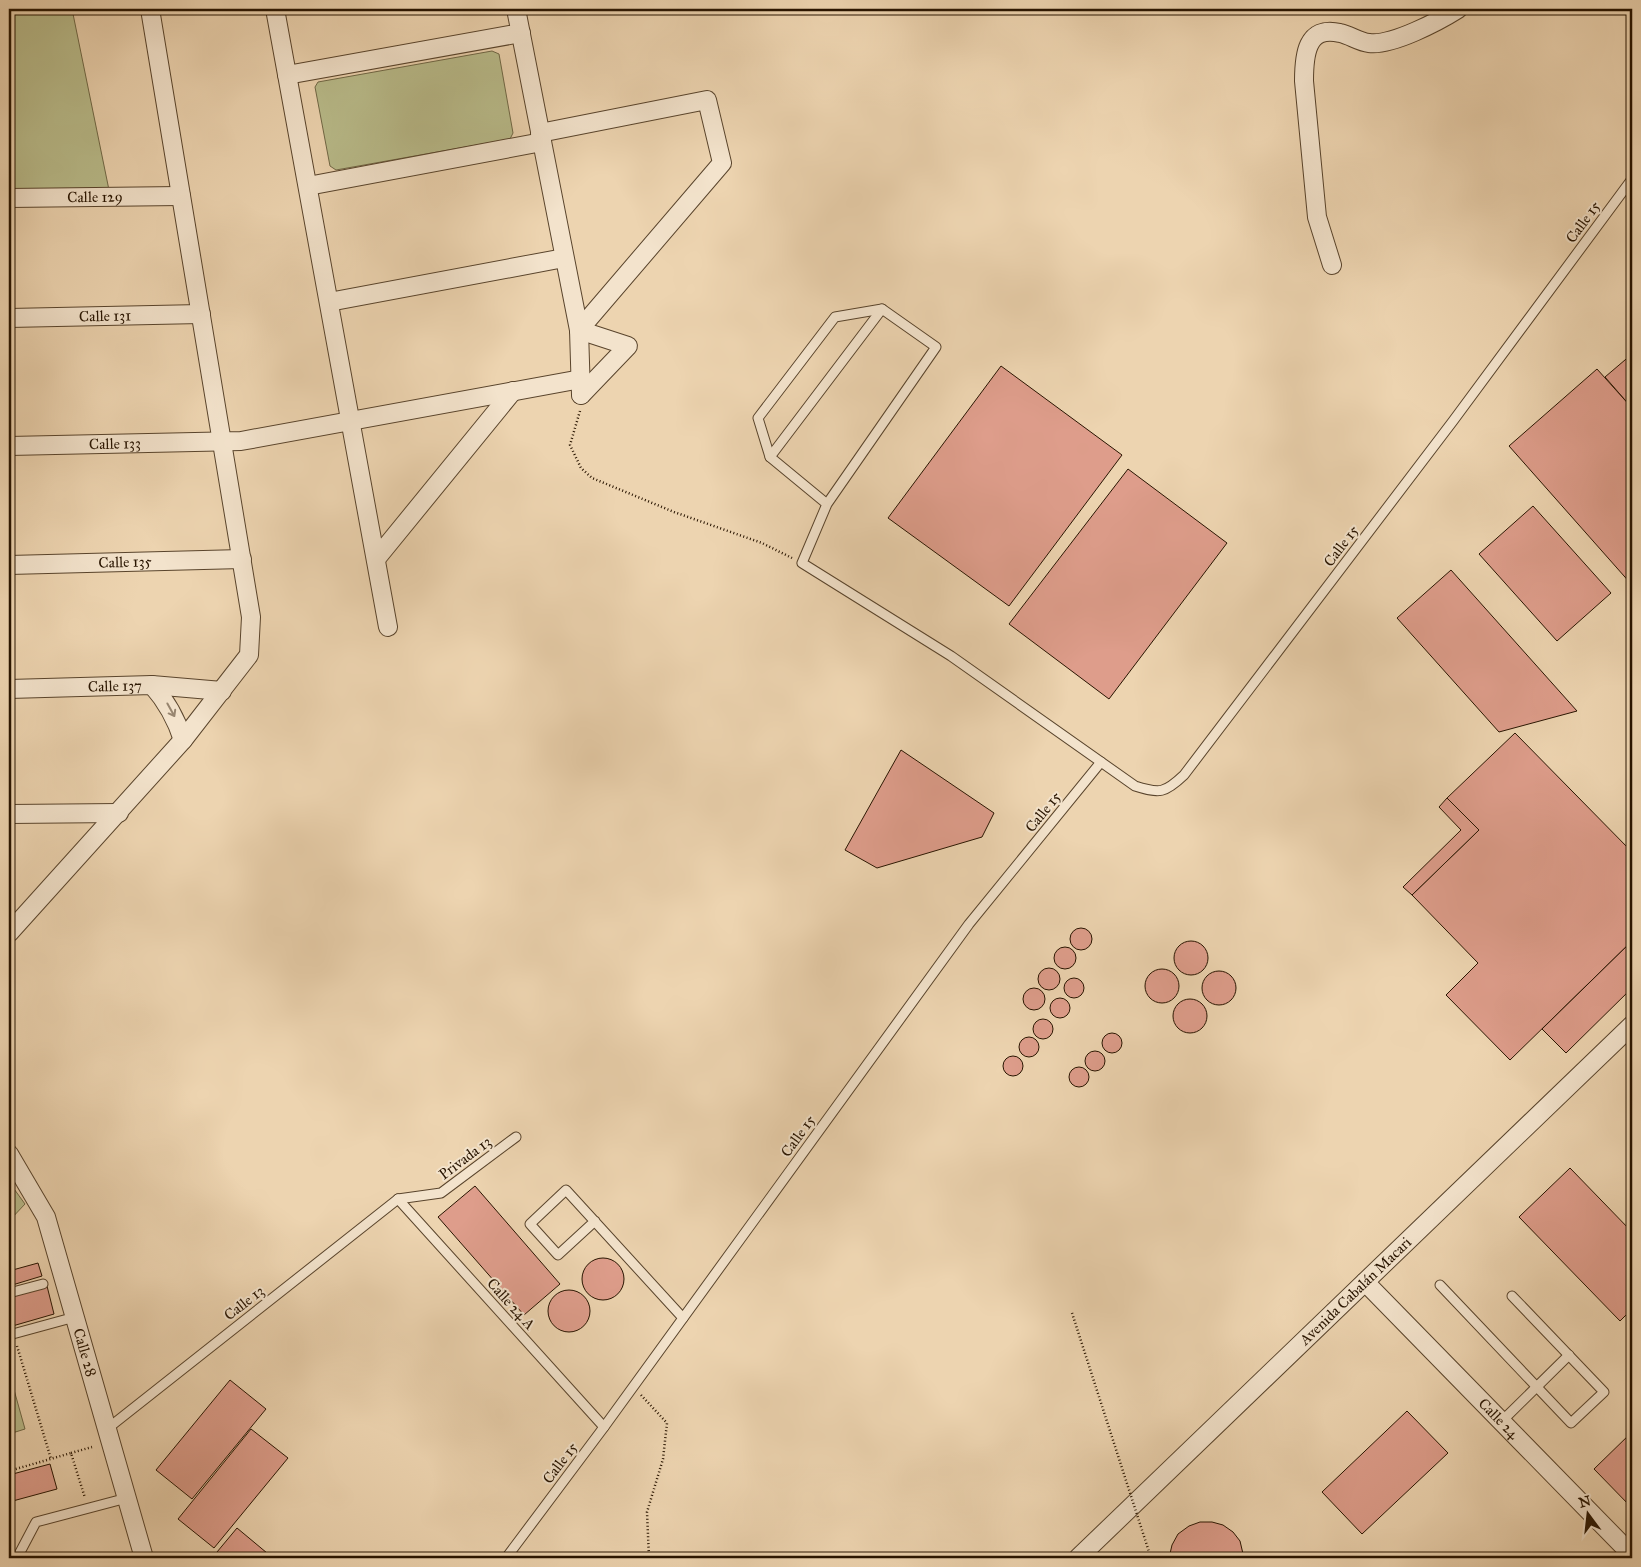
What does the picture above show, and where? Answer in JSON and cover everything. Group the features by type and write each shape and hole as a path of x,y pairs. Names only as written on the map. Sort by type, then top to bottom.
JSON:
{"street":[{"path":"9,932 183,740 250,655 251,617 150,9"},
{"path":"275,9 388,627"},
{"path":"516,9 579,330 581,387"},
{"path":"1332,265 1317,217 1304,80 1307,46 1315,38 1327,32 1341,33 1370,44 1386,41 1440,20 1458,9"},
{"path":"287,75 521,33"},
{"path":"308,186 707,100 722,163 579,330"},
{"name":"Calle 129","path":"9,198 181,196"},
{"path":"329,302 564,258"},
{"name":"Calle 131","path":"9,318 201,314"},
{"path":"579,330 628,346 581,387"},
{"name":"Calle 133","path":"9,446 222,440 241,442 350,420 513,391 581,387"},
{"path":"376,559 513,391"},
{"name":"Calle 135","path":"9,565 242,559"},
{"path":"152,684 166,701 177,720 183,740"},
{"name":"Calle 137","path":"9,689 152,684 222,691"},
{"path":"9,814 119,812"},
{"name":"Avenida Cabalán Macari","path":"1078,1558 1632,1025"},
{"name":"Calle 28","path":"9,1154 46,1217 144,1558"},
{"name":"Calle 24","path":"1366,1282 1632,1555"}],"lane":[{"name":"Calle 15","path":"506,1558 604,1427 969,924 1101,762 1135,786 1155,792 1169,788 1184,775 1453,421 1632,179"},
{"path":"827,504 770,457 758,418 835,317 882,309 936,346 827,504 802,563 952,656 1101,762"},
{"path":"770,457 882,309"},
{"name":"Privada 13","path":"398,1199 441,1193 516,1137"},
{"path":"594,1221 558,1254 530,1224 566,1190 683,1318"},
{"name":"Calle 24 A","path":"398,1199 604,1427"},
{"name":"Calle 13","path":"107,1429 398,1199"},
{"path":"9,1294 43,1284"},
{"path":"1440,1285 1572,1423 1604,1392 1512,1296"},
{"path":"11,1334 74,1317"},
{"path":"1502,1422 1569,1355"},
{"path":"17,1558 36,1522 127,1498"}],"path":[{"path":"581,387 578,420 570,445 581,468 592,478 674,512 762,543 802,563"},
{"path":"1072,1313 1152,1558"},
{"path":"11,1334 51,1459"},
{"path":"633,1387 667,1423 663,1459 647,1512 648,1558"},
{"path":"9,1471 92,1448"},
{"path":"71,1453 88,1508"},
{"path":"1205,1553 1205,1558"}],"green space":[{"path":"9,9 72,9 109,190 9,191"},
{"path":"492,51 499,54 513,133 510,139 336,170 330,166 315,87 318,82"},
{"path":"9,1182 25,1204 9,1221"},
{"path":"9,1372 25,1429 9,1434"}],"building":[{"path":"1632,354 1632,408 1605,377"},
{"path":"1001,366 1122,455 1009,606 888,518"},
{"path":"1597,369 1632,408 1632,585 1509,446"},
{"path":"1128,469 1227,543 1109,699 1009,624"},
{"path":"1533,506 1611,593 1557,641 1479,554"},
{"path":"1451,570 1577,711 1499,732 1397,618"},
{"path":"1515,733 1632,852 1632,941 1510,1060 1446,995 1478,963 1412,895 1479,830 1447,798"},
{"path":"901,750 994,813 982,837 877,868 845,850"},
{"path":"1447,798 1479,830 1412,895 1403,887 1461,830 1439,807"},
{"path":"1081,928 1089,931 1092,939 1089,947 1081,950 1073,947 1070,939 1073,931"},
{"path":"1191,941 1203,946 1208,958 1203,970 1191,975 1179,970 1174,958 1179,946"},
{"path":"1632,941 1632,988 1566,1053 1542,1029"},
{"path":"1065,947 1073,950 1076,958 1073,966 1065,969 1057,966 1054,958 1057,950"},
{"path":"1049,968 1057,971 1060,979 1057,987 1049,990 1041,987 1038,979 1041,971"},
{"path":"1162,969 1174,974 1179,986 1174,998 1162,1003 1150,998 1145,986 1150,974"},
{"path":"1219,971 1231,976 1236,988 1231,1000 1219,1005 1207,1000 1202,988 1207,976"},
{"path":"1074,978 1081,981 1084,988 1081,995 1074,998 1067,995 1064,988 1067,981"},
{"path":"1034,988 1042,991 1045,999 1042,1007 1034,1010 1026,1007 1023,999 1026,991"},
{"path":"1060,998 1067,1001 1070,1008 1067,1015 1060,1018 1053,1015 1050,1008 1053,1001"},
{"path":"1190,999 1202,1004 1207,1016 1202,1028 1190,1033 1178,1028 1173,1016 1178,1004"},
{"path":"1043,1019 1050,1022 1053,1029 1050,1036 1043,1039 1036,1036 1033,1029 1036,1022"},
{"path":"1112,1033 1119,1036 1122,1043 1119,1050 1112,1053 1105,1050 1102,1043 1105,1036"},
{"path":"1029,1037 1036,1040 1039,1047 1036,1054 1029,1057 1022,1054 1019,1047 1022,1040"},
{"path":"1095,1051 1102,1054 1105,1061 1102,1068 1095,1071 1088,1068 1085,1061 1088,1054"},
{"path":"1013,1056 1020,1059 1023,1066 1020,1073 1013,1076 1006,1073 1003,1066 1006,1059"},
{"path":"1079,1067 1086,1070 1089,1077 1086,1084 1079,1087 1072,1084 1069,1077 1072,1070"},
{"path":"1570,1168 1632,1232 1632,1309 1620,1321 1519,1217"},
{"path":"475,1186 560,1284 524,1315 438,1217"},
{"path":"603,1258 618,1264 624,1279 618,1294 603,1300 588,1294 582,1279 588,1264"},
{"path":"38,1263 42,1276 9,1286 9,1271"},
{"path":"47,1286 54,1314 9,1327 9,1297"},
{"path":"569,1290 584,1296 590,1311 584,1326 569,1332 554,1326 548,1311 554,1296"},
{"path":"230,1380 266,1409 192,1499 156,1470"},
{"path":"1407,1411 1448,1453 1362,1534 1322,1492"},
{"path":"251,1429 288,1458 214,1548 178,1519"},
{"path":"1632,1432 1632,1508 1594,1469"},
{"path":"50,1464 57,1489 9,1502 9,1475"},
{"path":"1200,1522 1212,1522 1223,1525 1233,1532 1240,1541 1244,1558 1169,1558 1172,1545 1178,1534 1189,1526"},
{"path":"237,1528 273,1558 212,1558"}]}
